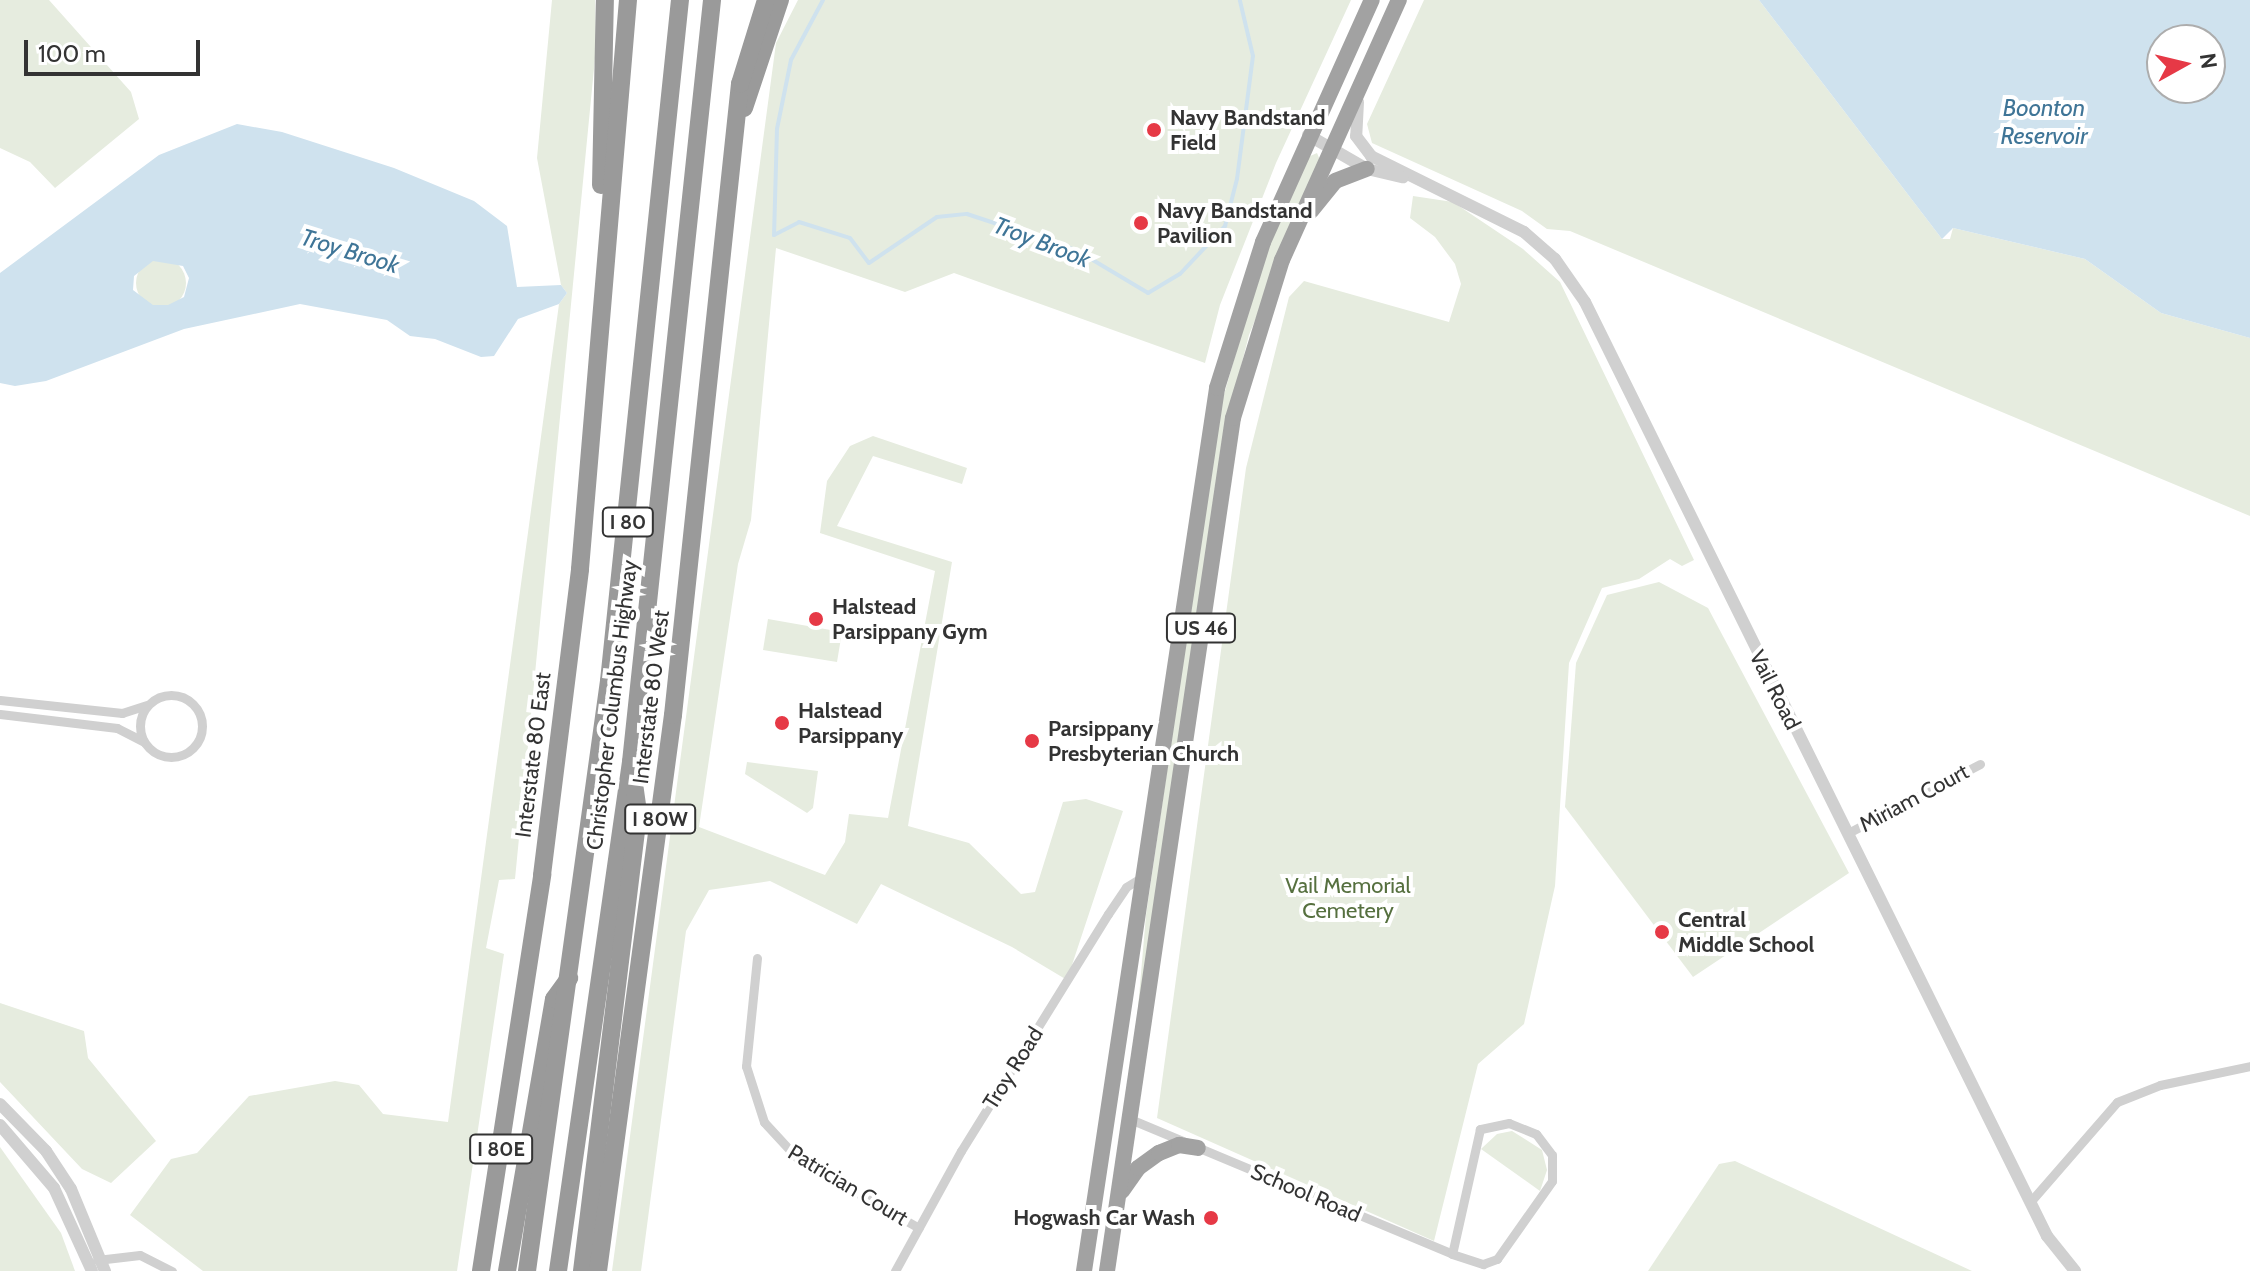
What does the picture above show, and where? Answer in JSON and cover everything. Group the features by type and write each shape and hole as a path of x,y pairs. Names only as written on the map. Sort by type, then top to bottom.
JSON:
{"highway":[{"path":"605,0 601,205 610,243"},
{"name":"Interstate 80 East","path":"481,1271 562,726 610,243 628,0"},
{"name":"Christopher Columbus Highway","path":"527,1271 571,976 632,489 680,0"},
{"name":"Christopher Columbus Highway","path":"558,1271 631,762 712,0"},
{"path":"737,126 742,74 766,0"},
{"path":"737,126 780,0"},
{"name":"US 46","path":"1084,1271 1217,388 1243,295 1308,135 1372,0"},
{"name":"US 46","path":"1107,1271 1233,418 1282,260 1397,0"},
{"name":"Interstate 80 West","path":"598,1271 673,715 737,126"},
{"path":"1282,260 1329,187 1367,169"},
{"path":"582,1271 638,812 631,762"},
{"path":"1130,975 1122,1085 1123,1112 1130,1119"},
{"path":"507,1271 554,999 571,976"},
{"path":"1119,1196 1148,1160 1170,1147 1198,1148"}],"street":[{"name":"Vail Road","path":"1361,83 1356,136 1371,156 1407,178 1506,221 1567,275 2047,1236 2075,1271"},
{"name":"Vail Road","path":"1308,135 1330,151 1367,169 1407,178"},
{"path":"0,700 122,713 179,696 196,707 203,725 198,743 183,756 162,756 117,728 0,714"},
{"path":"145,743 140,722 150,703"},
{"name":"Miriam Court","path":"1848,833 1980,764"},
{"name":"Troy Road","path":"895,1271 961,1151 1108,914 1126,887 1144,876"},
{"name":"Patrician Court","path":"757,958 746,1066 764,1122 798,1159 919,1228"},
{"path":"2031,1201 2117,1102 2160,1085 2250,1066"},
{"path":"0,1104 59,1170 97,1265"},
{"name":"School Road","path":"1130,1119 1452,1254 1483,1264 1497,1259 1552,1181 1548,1147 1520,1125 1480,1129 1452,1254"},
{"path":"0,1125 54,1188 97,1265"},
{"path":"97,1265 140,1255 172,1271"}],"green space":[{"path":"0,0 49,0 131,92 139,119 55,188 30,162 0,148"},
{"path":"552,0 595,0 596,48 515,879 499,880 486,948 504,954 457,1271 203,1271 130,1215 171,1159 197,1153 249,1096 335,1081 359,1085 383,1114 448,1122 559,304 567,293 561,285 537,158"},
{"path":"798,0 1351,0 1276,163 1220,305 1205,363 954,273 905,292 776,248 751,520 738,564 699,827 825,875 845,842 849,814 888,818 935,571 820,533 827,481 850,446 873,436 967,468 962,484 873,456 837,526 952,562 908,826 969,843 1021,894 1035,892 1063,802 1086,799 1123,811 1067,980 1012,947 881,884 857,924 770,881 709,890 686,931 641,1271 612,1271 776,43"},
{"path":"1424,0 1759,0 1942,239 1950,239 1953,228 2085,259 2161,313 2250,338 2250,516 1570,231 1547,229 1522,211 1372,143 1367,124"},
{"path":"1317,153 1320,160 1249,335 1227,421 1137,1020 1146,915 1220,408 1265,254 1308,157"},
{"name":"Vail Memorial Cemetery","path":"1413,196 1453,202 1523,249 1560,282 1694,560 1682,566 1670,559 1639,579 1602,588 1569,663 1555,886 1524,1024 1478,1064 1434,1241 1157,1118 1246,468 1289,297 1304,281 1449,322 1461,284 1455,264 1435,237 1410,218"},
{"path":"161,258 179,265 186,283 179,301 161,308 143,301 136,283 143,265"},
{"path":"1659,582 1708,608 1849,873 1693,977 1565,807 1576,663 1607,595"},
{"path":"768,619 842,632 837,662 763,650"},
{"path":"747,762 818,771 813,808 807,813 745,774"},
{"path":"0,1003 84,1031 88,1058 156,1141 111,1183 82,1169 0,1082"},
{"path":"1512,1131 1542,1150 1547,1170 1540,1191 1481,1149 1497,1134"},
{"path":"0,1147 61,1233 75,1271 0,1271"},
{"path":"1735,1161 1972,1271 1648,1271 1719,1164"}],"water":[{"name":"Boonton Reservoir","path":"1759,0 2250,0 2250,338 2161,313 2085,259 1953,228 1942,239"},
{"path":"237,124 282,132 394,168 474,201 507,226 517,287 561,285 567,293 559,304 518,319 494,356 481,357 435,339 410,336 387,320 300,304 184,329 46,381 15,386 0,383 0,273 159,155","holes":["153,261 183,266 189,278 184,297 168,305 153,305 133,290 134,276"]}],"waterway":[{"name":"Troy Brook","path":"823,0 791,60 777,129 774,235 799,222 850,238 869,263 937,217 967,214 1076,250 1148,293 1180,274 1225,226 1237,179 1253,56 1240,1"}],"place":[{"name":"Navy Bandstand Field","path":"1154,130"},
{"name":"Navy Bandstand Pavilion","path":"1141,223"},
{"name":"Halstead Parsippany Gym","path":"816,619"},
{"name":"Halstead Parsippany","path":"782,723"},
{"name":"Parsippany Presbyterian Church","path":"1032,741"},
{"name":"Central Middle School","path":"1662,932"},
{"name":"Hogwash Car Wash","path":"1211,1218"}]}
